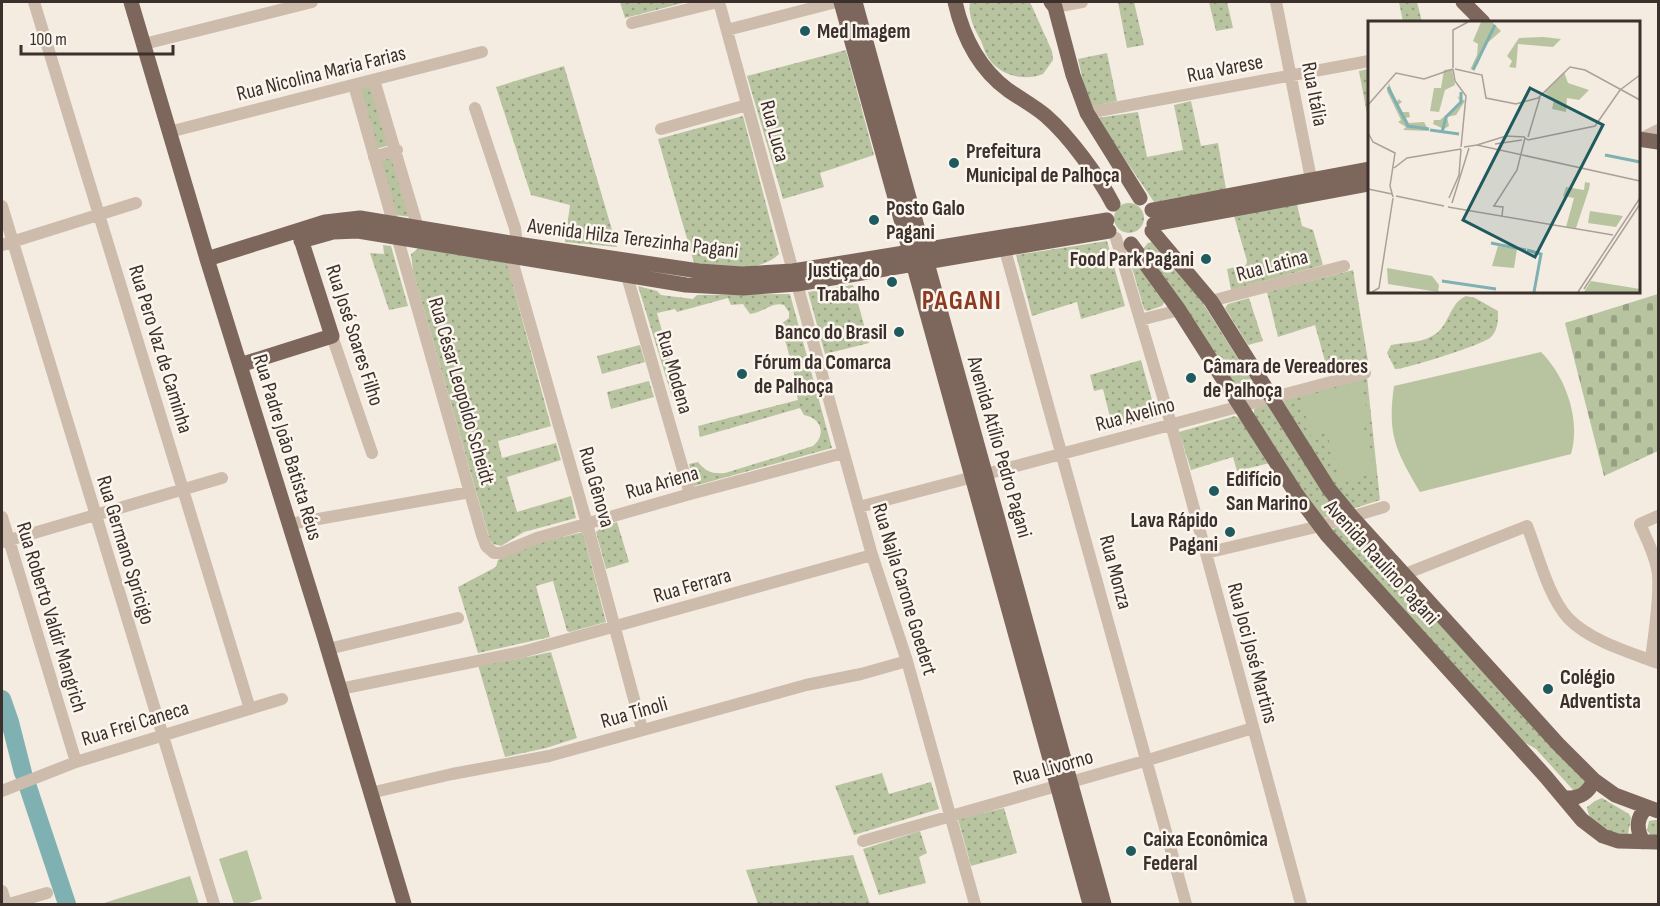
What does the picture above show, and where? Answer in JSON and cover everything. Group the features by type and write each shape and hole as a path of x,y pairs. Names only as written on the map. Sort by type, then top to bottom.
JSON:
{"main road":[{"name":"Rua Padre João Batista Réus","path":"131,2 404,904"},
{"name":"Avenida Atílio Pedro Pagani","path":"841,2 918,258 1064,783 1104,904"},
{"name":"Avenida Atílio Pedro Pagani","path":"855,2 918,258"},
{"path":"955,2 963,33 982,65 999,83 1034,107 1058,128 1079,153 1113,204 1110,230 1131,244 1142,240 1152,221"},
{"path":"1463,2 1482,21"},
{"path":"1053,3 1073,75 1087,113 1152,221"},
{"path":"1639,139 1659,142"},
{"path":"1152,221 1312,187 1368,169"},
{"path":"1312,187 1368,184"},
{"path":"1113,204 1128,196 1140,198"},
{"name":"Avenida Hilza Terezinha Pagani","path":"207,259 300,236 348,218 369,219 396,231 627,268 652,280 714,288 761,288 795,278 1110,230"},
{"name":"Avenida Raulino Pagani","path":"1152,221 1211,301 1315,468 1352,517 1558,744 1594,780 1615,795 1653,809"},
{"name":"Avenida Hilza Terezinha Pagani","path":"396,231 418,228 515,250"},
{"name":"Avenida Hilza Terezinha Pagani","path":"918,258 1005,250 1110,230"},
{"name":"Rua José Soares Filho","path":"300,236 332,336"},
{"name":"Avenida Raulino Pagani","path":"1131,244 1179,310 1297,495 1320,526 1582,820 1603,836 1618,841 1659,842"},
{"name":"Avenida Hilza Terezinha Pagani","path":"627,268 653,264 699,271 795,278"},
{"path":"652,280 653,264"},
{"path":"240,365 332,336"},
{"path":"1564,798 1574,799 1583,796 1590,789 1594,780"},
{"name":"Avenida Atílio Pedro Pagani","path":"1064,783 1090,904"},
{"path":"1643,842 1637,823 1640,814 1653,809"}],"street":[{"name":"Rua Pero Vaz de Caminha","path":"34,2 250,709"},
{"path":"144,44 312,2"},
{"path":"632,23 718,2"},
{"name":"Rua Luca","path":"718,2 795,278"},
{"path":"727,30 836,2"},
{"path":"1053,3 1082,2"},
{"name":"Rua Itália","path":"1276,2 1312,187"},
{"name":"Rua Nicolina Maria Farias","path":"169,132 482,52"},
{"name":"Rua Varese","path":"1087,113 1368,61"},
{"path":"374,80 397,150 418,228"},
{"name":"Rua César Leopoldo Scheidt","path":"354,85 482,535 486,546 494,553"},
{"path":"661,129 747,105"},
{"name":"Rua Gênova","path":"475,108 515,228 513,264 587,524 642,729"},
{"path":"1639,139 1659,130"},
{"path":"374,157 397,150"},
{"path":"7,243 136,203"},
{"name":"Rua Germano Spricigo","path":"2,206 7,243 95,515 214,904"},
{"name":"Rua Joci José Martins","path":"1110,230 1171,424 1301,904"},
{"name":"Rua Monza","path":"1005,250 1186,904"},
{"name":"Rua Latina","path":"1211,301 1344,266"},
{"name":"Rua Modena","path":"627,268 690,494"},
{"name":"Rua Najla Carone Goedert","path":"795,278 872,555 907,661 975,904"},
{"path":"1140,320 1179,310"},
{"name":"Rua José Soares Filho","path":"332,336 372,453"},
{"name":"Rua Avelino","path":"859,507 1365,373"},
{"name":"Rua Ariena","path":"494,553 501,553 530,541 690,494 843,453"},
{"path":"5,542 222,478"},
{"path":"290,524 471,492"},
{"path":"1206,553 1320,526 1384,507"},
{"path":"1405,574 1527,526 1554,596 1568,618 1578,627 1603,640 1655,662 1658,573 1640,524 1659,516"},
{"name":"Rua Roberto Valdir Mangrich","path":"2,517 5,542 76,762"},
{"name":"Rua Ferrara","path":"340,689 522,652 872,555"},
{"path":"328,649 458,618"},
{"name":"Rua Tínoli","path":"370,793 452,774 549,756 806,685 861,674 907,661"},
{"name":"Rua Frei Caneca","path":"2,791 76,762 282,699"},
{"name":"Rua Livorno","path":"863,841 1253,728"},
{"path":"2,891 8,904 47,893"}],"green space":[{"path":"620,2 687,2 625,18"},
{"path":"970,2 1030,2 1052,51 1053,60 1043,74 1019,77 1003,72 997,67 986,54 974,27"},
{"path":"1118,2 1134,2 1144,45 1127,48"},
{"path":"1209,2 1227,2 1233,28 1216,31"},
{"path":"1399,2 1417,2 1422,21 1403,21"},
{"path":"846,50 874,155 820,173 824,187 783,199 747,76"},
{"path":"1107,53 1117,101 1089,107 1078,59"},
{"path":"564,66 617,247 565,242 570,205 531,195 496,87"},
{"path":"1368,69 1368,114 1367,114 1359,71"},
{"path":"372,84 390,145 376,149 357,89"},
{"path":"1191,101 1201,146 1218,143 1226,189 1154,202 1097,118 1138,112 1147,157 1183,150 1174,105"},
{"path":"743,116 779,254 771,260 751,267 695,266 658,139"},
{"path":"394,156 412,217 395,215 379,161"},
{"path":"1129,203 1135,204 1143,212 1143,224 1135,232 1129,233 1123,232 1115,224 1114,218 1115,212 1123,204"},
{"path":"1297,204 1302,226 1313,230 1323,265 1231,290 1227,269 1246,265 1247,261 1234,216"},
{"path":"1107,241 1125,306 1081,319 1077,302 1032,316 1016,255"},
{"path":"1152,242 1192,286 1256,387 1257,393 1248,399 1241,395 1143,249"},
{"path":"383,245 391,246 408,306 389,310 370,253 384,254"},
{"path":"420,247 507,263 551,426 498,441 502,458 556,443 561,460 507,477 517,512 571,496 576,518 524,532 501,546 493,544 490,540 413,271 411,254"},
{"path":"1128,254 1135,256 1165,301 1162,306 1147,311 1144,309"},
{"path":"1353,270 1368,361 1328,372 1315,325 1278,337 1267,292"},
{"path":"853,285 869,343 825,354 808,292"},
{"path":"638,286 657,291 661,295 693,299 697,295 790,294 832,448 694,486 689,464 698,462 710,472 725,473 813,446 820,437 818,423 815,419 804,415 800,408 700,437 698,426 798,400 793,379 795,378 781,324 789,318 789,312 784,305 780,304 750,314 743,304 731,305 728,298 677,312 675,309 657,313 680,394 672,397"},
{"path":"1658,294 1658,451 1604,476 1565,323"},
{"path":"1466,296 1475,298 1498,311 1498,322 1491,337 1444,356 1395,369 1387,353 1391,345 1421,340 1437,333 1445,324 1453,308"},
{"path":"1249,298 1263,341 1248,345 1225,308 1228,304"},
{"path":"640,345 645,362 602,374 597,356"},
{"path":"1541,352 1558,374 1569,400 1574,427 1571,454 1420,492 1395,442 1392,417 1394,386"},
{"path":"1141,360 1157,418 1113,429 1103,389 1094,391 1090,375"},
{"path":"1367,377 1380,500 1349,510 1279,402"},
{"path":"649,381 654,397 611,409 607,392"},
{"path":"1360,383 1370,422 1363,424 1376,473 1340,482 1327,433 1311,437 1301,397"},
{"path":"1267,403 1335,505 1335,511 1329,517 1323,518 1316,513 1254,414 1254,409"},
{"path":"1235,416 1240,419 1270,463 1237,471 1233,457 1191,470 1179,432"},
{"path":"617,522 629,562 606,569 596,532 602,527"},
{"path":"1344,524 1349,525 1586,783 1574,791 1536,749 1524,742 1331,530"},
{"path":"583,532 606,622 567,631 553,581 536,586 550,637 478,653 458,587 496,567 498,560 526,546"},
{"path":"551,652 577,738 505,757 478,665"},
{"path":"882,773 889,794 931,782 939,809 854,835 835,786"},
{"path":"1602,798 1629,814 1631,818 1628,834 1608,832 1592,819 1587,807"},
{"path":"1004,808 1017,853 971,866 958,819"},
{"path":"1658,820 1658,837 1652,837 1647,830 1649,821"},
{"path":"920,831 927,853 919,857 926,883 879,895 863,849"},
{"path":"247,850 262,899 245,904 234,904 219,859"},
{"path":"853,855 870,904 758,904 746,870"},
{"path":"190,876 199,904 101,904"}],"waterway":[{"path":"2,699 23,773"},
{"path":"28,787 67,904"}],"place":[{"name":"Med Imagem","path":"805,31"},
{"name":"Prefeitura Municipal de Palhoça","path":"954,163"},
{"name":"Posto Galo Pagani","path":"874,220"},
{"name":"Food Park Pagani","path":"1206,259"},
{"name":"Justiça do Trabalho","path":"892,282"},
{"name":"Banco do Brasil","path":"899,332"},
{"name":"Fórum da Comarca de Palhoça","path":"742,374"},
{"name":"Câmara de Vereadores de Palhoça","path":"1191,378"},
{"name":"Edifício San Marino","path":"1214,491"},
{"name":"Lava Rápido Pagani","path":"1230,532"},
{"name":"Colégio Adventista","path":"1548,689"},
{"name":"Caixa Econômica Federal","path":"1131,851"}],"district":[{"name":"PAGANI","path":"962,300"}]}
